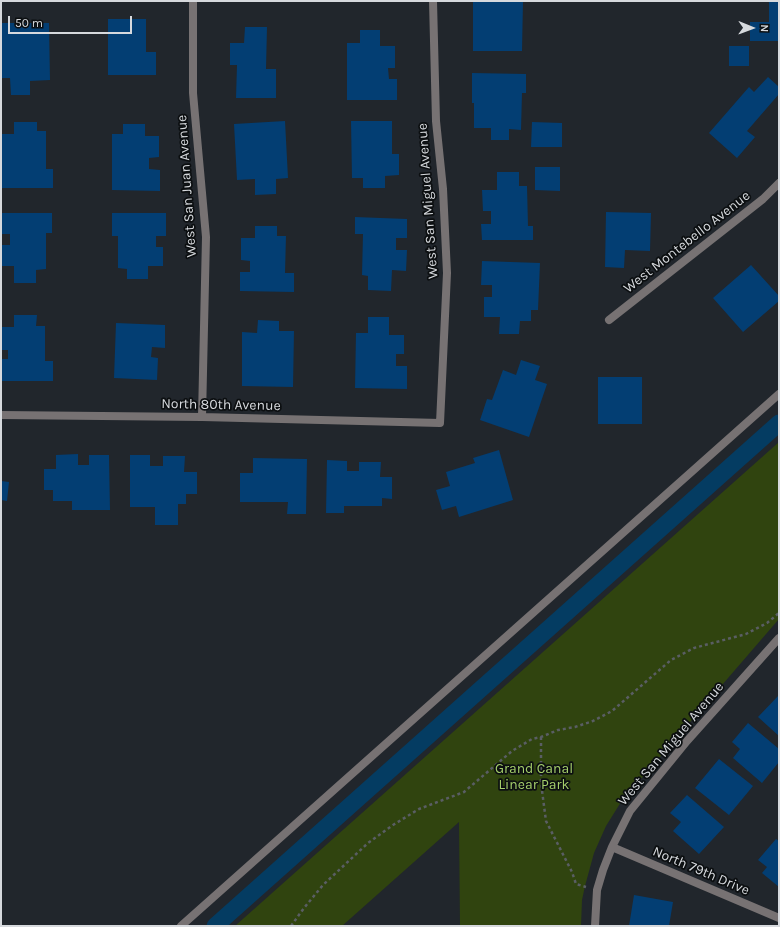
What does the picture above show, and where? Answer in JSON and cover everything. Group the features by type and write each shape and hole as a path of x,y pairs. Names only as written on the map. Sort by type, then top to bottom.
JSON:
{"street":[{"name":"West San Juan Avenue","path":"193,1 193,93 206,237 202,417"},
{"name":"West San Miguel Avenue","path":"433,1 436,121 443,189 447,274 440,423"},
{"name":"West Montebello Avenue","path":"609,320 763,199 779,183"},
{"path":"181,926 779,394"},
{"name":"North 80th Avenue","path":"1,415 202,417 440,423"},
{"name":"West San Miguel Avenue","path":"595,926 597,890 603,870 612,847 630,811 687,741 779,638"},
{"name":"North 79th Drive","path":"612,847 779,918"}],"path":[{"path":"291,926 323,885 368,843 393,825 419,809 464,792 512,751 532,739 558,730 575,727 593,721 612,711 671,660 694,648 746,634 767,623 779,612"},
{"path":"541,737 541,783 546,821 572,872 576,884 597,890"}],"green space":[{"name":"Grand Canal Linear Park","path":"779,442 779,619 621,802 606,826 594,853 582,900 581,926 460,926 459,822 342,926 235,926"}],"building":[{"path":"473,1 523,1 522,51 473,51"},
{"path":"769,1 779,1 779,41 750,41 750,22 769,22"},
{"path":"108,19 146,19 146,52 156,52 156,75 108,75"},
{"path":"1,23 49,23 50,80 30,81 30,95 11,95 10,78 1,78"},
{"path":"245,27 267,27 266,69 276,69 276,98 236,98 237,65 230,65 230,43 244,43"},
{"path":"360,30 380,30 380,46 395,46 395,68 388,68 389,79 397,79 397,100 347,100 347,43 360,43"},
{"path":"729,46 749,46 749,66 729,66"},
{"path":"472,73 526,74 526,93 522,93 521,130 509,129 509,140 491,140 491,128 474,128"},
{"path":"768,77 779,87 779,94 747,131 755,137 737,158 709,133 749,87 754,92"},
{"path":"285,121 288,178 276,179 276,194 255,195 255,179 237,180 234,124"},
{"path":"351,121 392,121 392,154 399,154 399,175 385,176 385,188 363,188 363,178 352,178"},
{"path":"14,122 37,122 37,131 46,131 46,169 53,169 53,188 1,188 1,134 14,134"},
{"path":"532,122 562,123 562,147 531,147"},
{"path":"123,124 145,124 145,136 159,136 159,157 149,158 149,169 160,170 160,191 112,190 112,134 123,134"},
{"path":"535,167 560,167 560,191 535,190"},
{"path":"497,172 519,172 519,186 527,186 528,226 533,226 533,240 482,240 481,224 491,224 491,211 483,211 482,190 497,190"},
{"path":"606,212 651,213 650,251 625,250 624,268 605,267"},
{"path":"1,213 52,213 52,233 46,233 46,269 36,270 36,283 14,283 14,266 1,266 1,245 10,245 10,234 1,234"},
{"path":"112,213 166,213 166,236 156,236 156,247 163,247 163,266 148,266 148,279 127,279 127,269 118,268 118,236 112,236"},
{"path":"355,217 407,219 407,238 396,238 396,250 407,250 406,271 392,270 391,291 368,290 368,276 362,275 363,234 355,234"},
{"path":"255,226 277,226 277,236 286,236 285,273 294,273 294,292 240,291 240,272 250,272 250,261 241,260 241,238 255,238"},
{"path":"482,261 540,263 538,310 531,310 531,321 520,321 519,334 499,334 500,317 484,317 484,297 492,297 492,285 481,285"},
{"path":"751,265 779,296 779,301 743,332 713,298"},
{"path":"14,315 37,315 36,326 45,326 45,361 53,361 53,381 1,381 1,359 8,359 8,350 1,350 1,327 14,327"},
{"path":"368,317 389,317 389,335 404,335 404,354 396,354 396,366 407,366 407,389 355,388 356,333 368,333"},
{"path":"258,320 279,321 279,331 294,331 293,387 242,386 242,332 257,333"},
{"path":"116,323 165,325 165,348 152,347 151,357 158,358 157,380 114,378"},
{"path":"521,360 540,366 535,380 547,384 529,437 480,420 487,399 492,400 503,370 516,375"},
{"path":"598,377 642,377 642,424 598,424"},
{"path":"499,450 513,500 459,517 456,506 442,510 436,490 450,486 446,472 475,463 473,458"},
{"path":"78,454 78,465 89,465 89,455 109,455 110,510 72,510 72,501 53,501 53,490 44,490 44,469 56,469 56,455"},
{"path":"130,455 150,455 150,466 163,466 163,456 185,456 184,472 197,472 197,494 186,494 186,504 178,504 178,525 155,525 155,507 130,507"},
{"path":"253,458 307,459 306,514 287,514 288,502 240,502 240,473 253,473"},
{"path":"327,460 347,461 347,471 359,471 359,462 381,462 380,477 392,477 392,499 382,498 382,506 344,506 344,513 326,513"},
{"path":"1,481 9,482 7,501 1,500"},
{"path":"779,695 779,736 758,717"},
{"path":"748,723 779,749 779,762 762,783 733,758 740,749 732,742"},
{"path":"719,759 753,786 729,815 695,788"},
{"path":"687,795 724,827 699,854 673,831 681,822 670,813"},
{"path":"776,839 779,841 779,887 762,873 767,867 758,860"},
{"path":"634,895 673,902 669,926 629,926"}],"waterway":[{"path":"215,926 779,423"}]}
